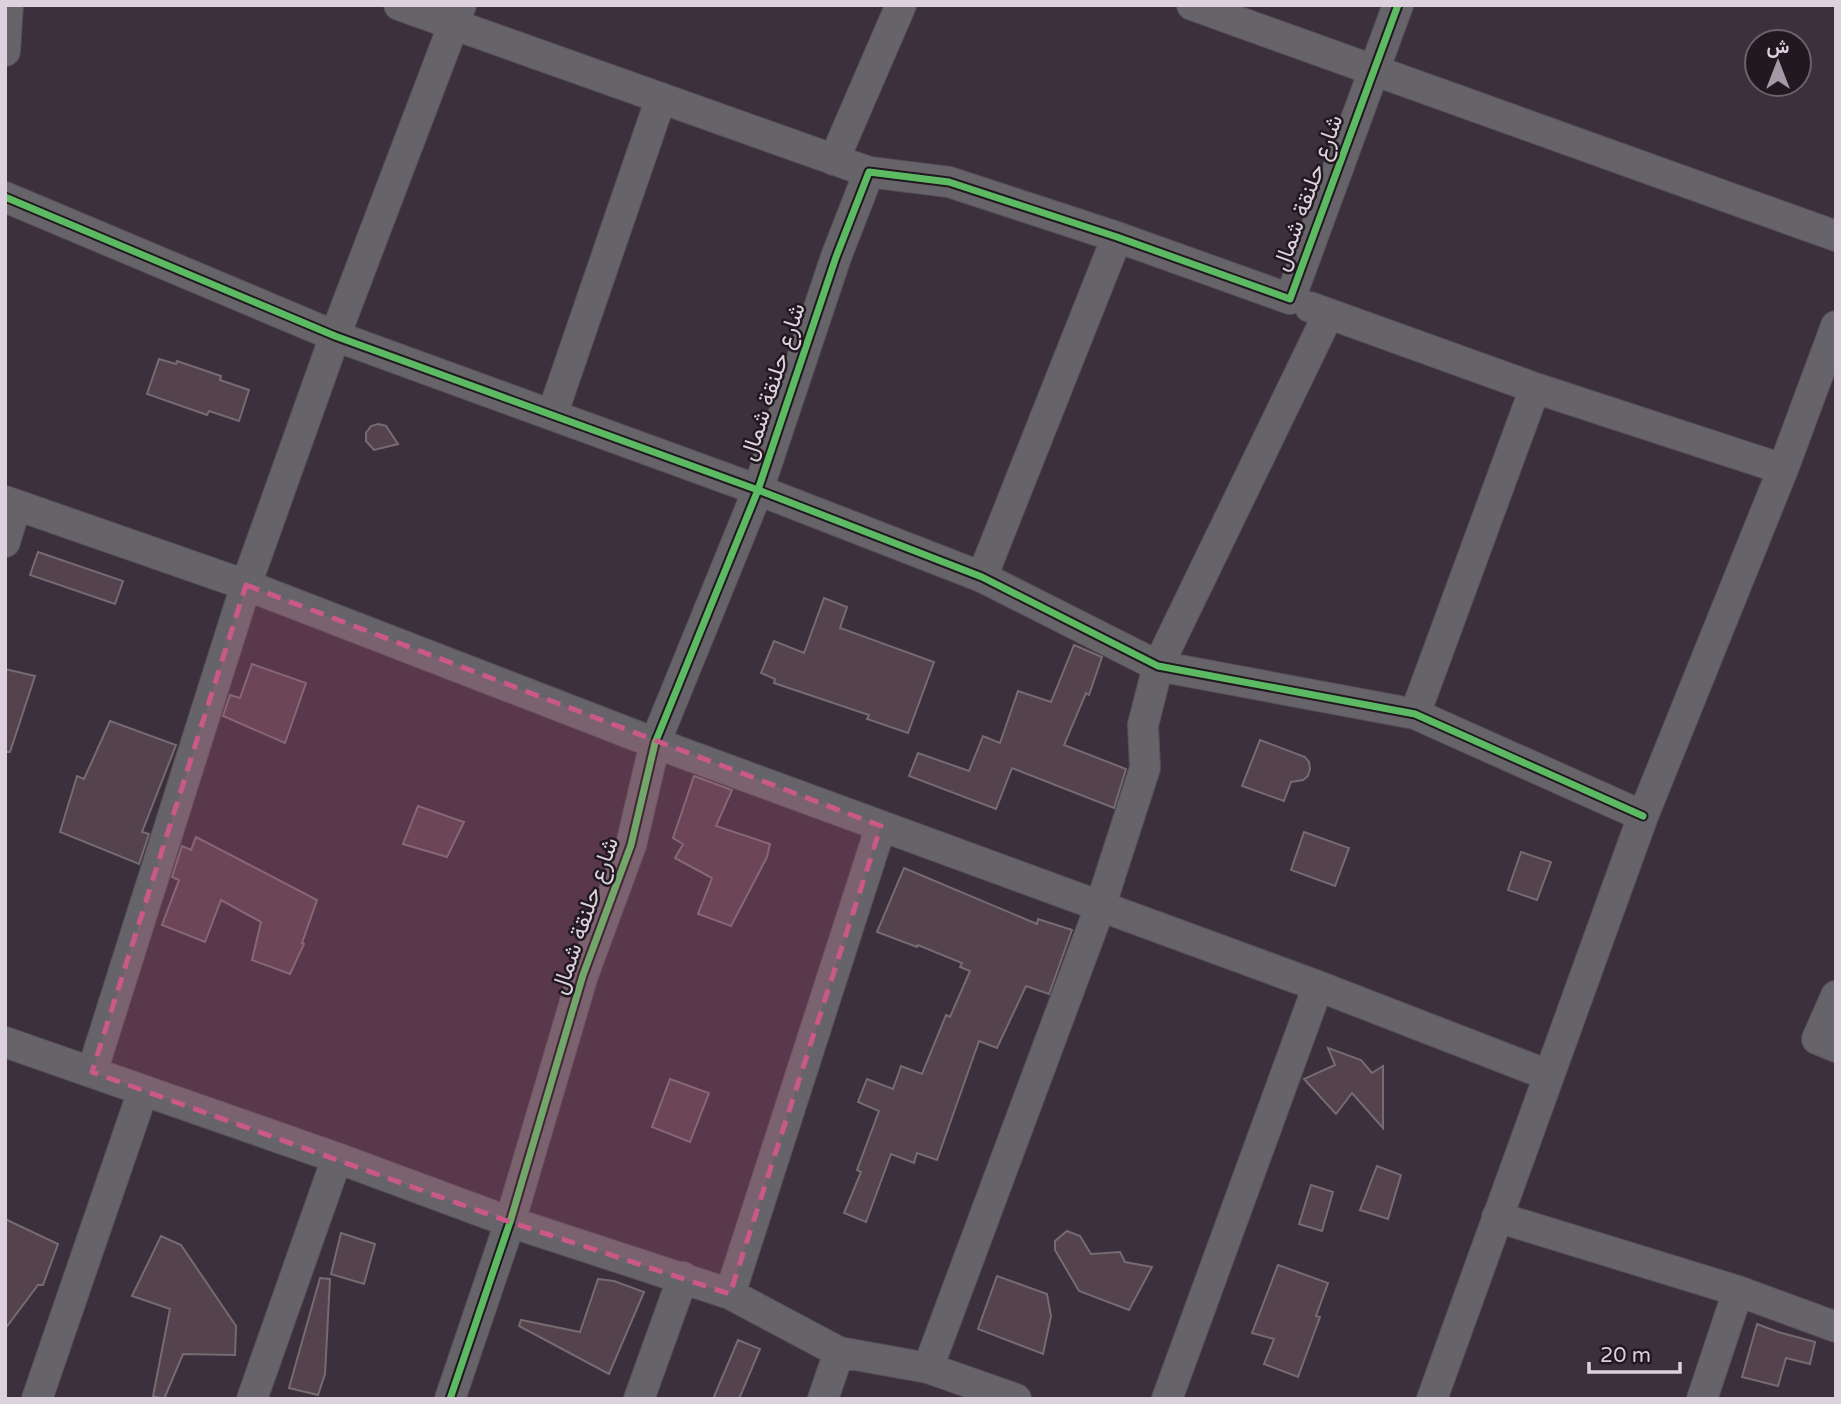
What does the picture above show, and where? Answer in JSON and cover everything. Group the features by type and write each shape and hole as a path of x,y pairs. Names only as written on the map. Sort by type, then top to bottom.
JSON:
{"street":[{"path":"5,51 8,5"},
{"path":"399,5 457,14 661,98 869,172"},
{"path":"834,160 901,5"},
{"path":"1192,5 1836,236"},
{"name":"شارع حلنقة شمال","path":"450,1399 510,1222 583,975 631,845 655,743 758,490 836,257 869,172 949,182 1117,237 1290,299 1398,5"},
{"path":"92,1072 246,585 335,336 457,14"},
{"path":"552,415 661,98"},
{"path":"5,197 335,336 758,490 982,577 1158,666 1415,714 1643,816"},
{"path":"982,577 1117,237"},
{"path":"1290,299 1535,388 1783,469"},
{"path":"928,1368 1100,907 1145,768 1143,725 1158,666 1328,315"},
{"path":"1432,1399 1643,816 1783,469 1828,370 1836,326"},
{"path":"1415,714 1535,388"},
{"path":"5,542 11,503 246,585 655,743 1318,986 1548,1076"},
{"path":"730,1294 881,826"},
{"path":"1167,1399 1318,986"},
{"path":"1836,996 1817,1039 1836,1047"},
{"path":"5,1042 337,1157 510,1222 730,1294 839,1352 928,1368 1016,1399"},
{"path":"37,1399 143,1091"},
{"path":"252,1399 337,1157"},
{"path":"1497,1217 1738,1291 1836,1327"},
{"path":"639,1399 683,1277"},
{"path":"1702,1399 1738,1291"},
{"path":"823,1399 839,1352"}],"highlighted area":[{"path":"246,585 881,826 730,1294 510,1222 92,1072"}],"building":[{"path":"159,359 176,364 177,361 221,376 220,380 249,390 239,421 209,411 207,415 147,394"},
{"path":"371,426 386,426 398,444 374,450 366,441 366,433"},
{"path":"38,552 123,581 115,604 30,575"},
{"path":"824,598 847,607 840,628 934,662 908,733 867,719 869,715 774,683 775,679 761,673 774,641 804,653"},
{"path":"1074,645 1102,657 1089,695 1086,693 1064,745 1126,769 1114,808 1012,768 996,809 909,776 918,753 969,771 983,736 1000,743 1018,691 1051,702"},
{"path":"252,664 306,683 285,743 223,716 230,695 240,698"},
{"path":"5,669 35,676 10,752 5,752"},
{"path":"110,721 176,745 142,832 149,834 139,864 60,832 77,776 84,779"},
{"path":"1260,740 1305,757 1309,762 1308,776 1303,780 1291,782 1284,801 1242,786"},
{"path":"694,776 732,790 716,826 770,844 767,857 731,926 698,914 712,878 675,858 683,844 673,838"},
{"path":"418,806 464,822 447,857 403,844"},
{"path":"1304,832 1349,848 1335,886 1291,870"},
{"path":"196,837 317,900 302,943 304,944 290,974 252,960 261,922 221,900 205,942 162,925 179,880 172,877 182,846 191,850"},
{"path":"1521,852 1551,862 1537,900 1508,890"},
{"path":"904,868 1037,924 1038,919 1072,930 1049,994 1026,986 997,1048 979,1041 937,1160 917,1153 914,1163 891,1154 866,1222 844,1213 861,1172 857,1170 879,1111 858,1102 867,1079 893,1089 901,1066 922,1074 946,1015 950,1017 970,971 960,967 962,963 877,932"},
{"path":"1328,1048 1361,1060 1372,1073 1383,1066 1383,1128 1352,1093 1336,1114 1304,1079 1335,1065"},
{"path":"670,1079 709,1093 690,1142 652,1127"},
{"path":"1377,1166 1401,1175 1388,1219 1360,1210"},
{"path":"1311,1185 1333,1192 1322,1231 1299,1224"},
{"path":"5,1219 58,1244 43,1285 38,1285 5,1329"},
{"path":"1067,1231 1080,1236 1091,1254 1120,1252 1125,1262 1152,1267 1129,1310 1079,1291 1055,1250 1055,1241"},
{"path":"341,1233 375,1244 364,1284 331,1274"},
{"path":"161,1236 181,1245 236,1326 235,1355 183,1354 164,1399 153,1396 170,1309 132,1296"},
{"path":"1278,1265 1328,1283 1316,1316 1320,1317 1298,1377 1264,1364 1274,1339 1252,1333"},
{"path":"997,1276 1047,1294 1051,1316 1043,1354 978,1329"},
{"path":"320,1278 330,1279 325,1374 318,1395 289,1388"},
{"path":"598,1279 614,1281 644,1292 609,1374 519,1326 521,1320 580,1332"},
{"path":"1757,1324 1815,1342 1810,1364 1786,1358 1778,1386 1742,1377"},
{"path":"738,1340 760,1349 739,1399 713,1399"}],"cycle path":[{"path":"450,1399 510,1222 583,975 631,845 655,743 758,490 836,257 869,172 949,182 1117,237 1290,299 1398,5"},
{"path":"5,197 335,336 758,490 982,577 1158,666 1415,714 1643,816"}]}
